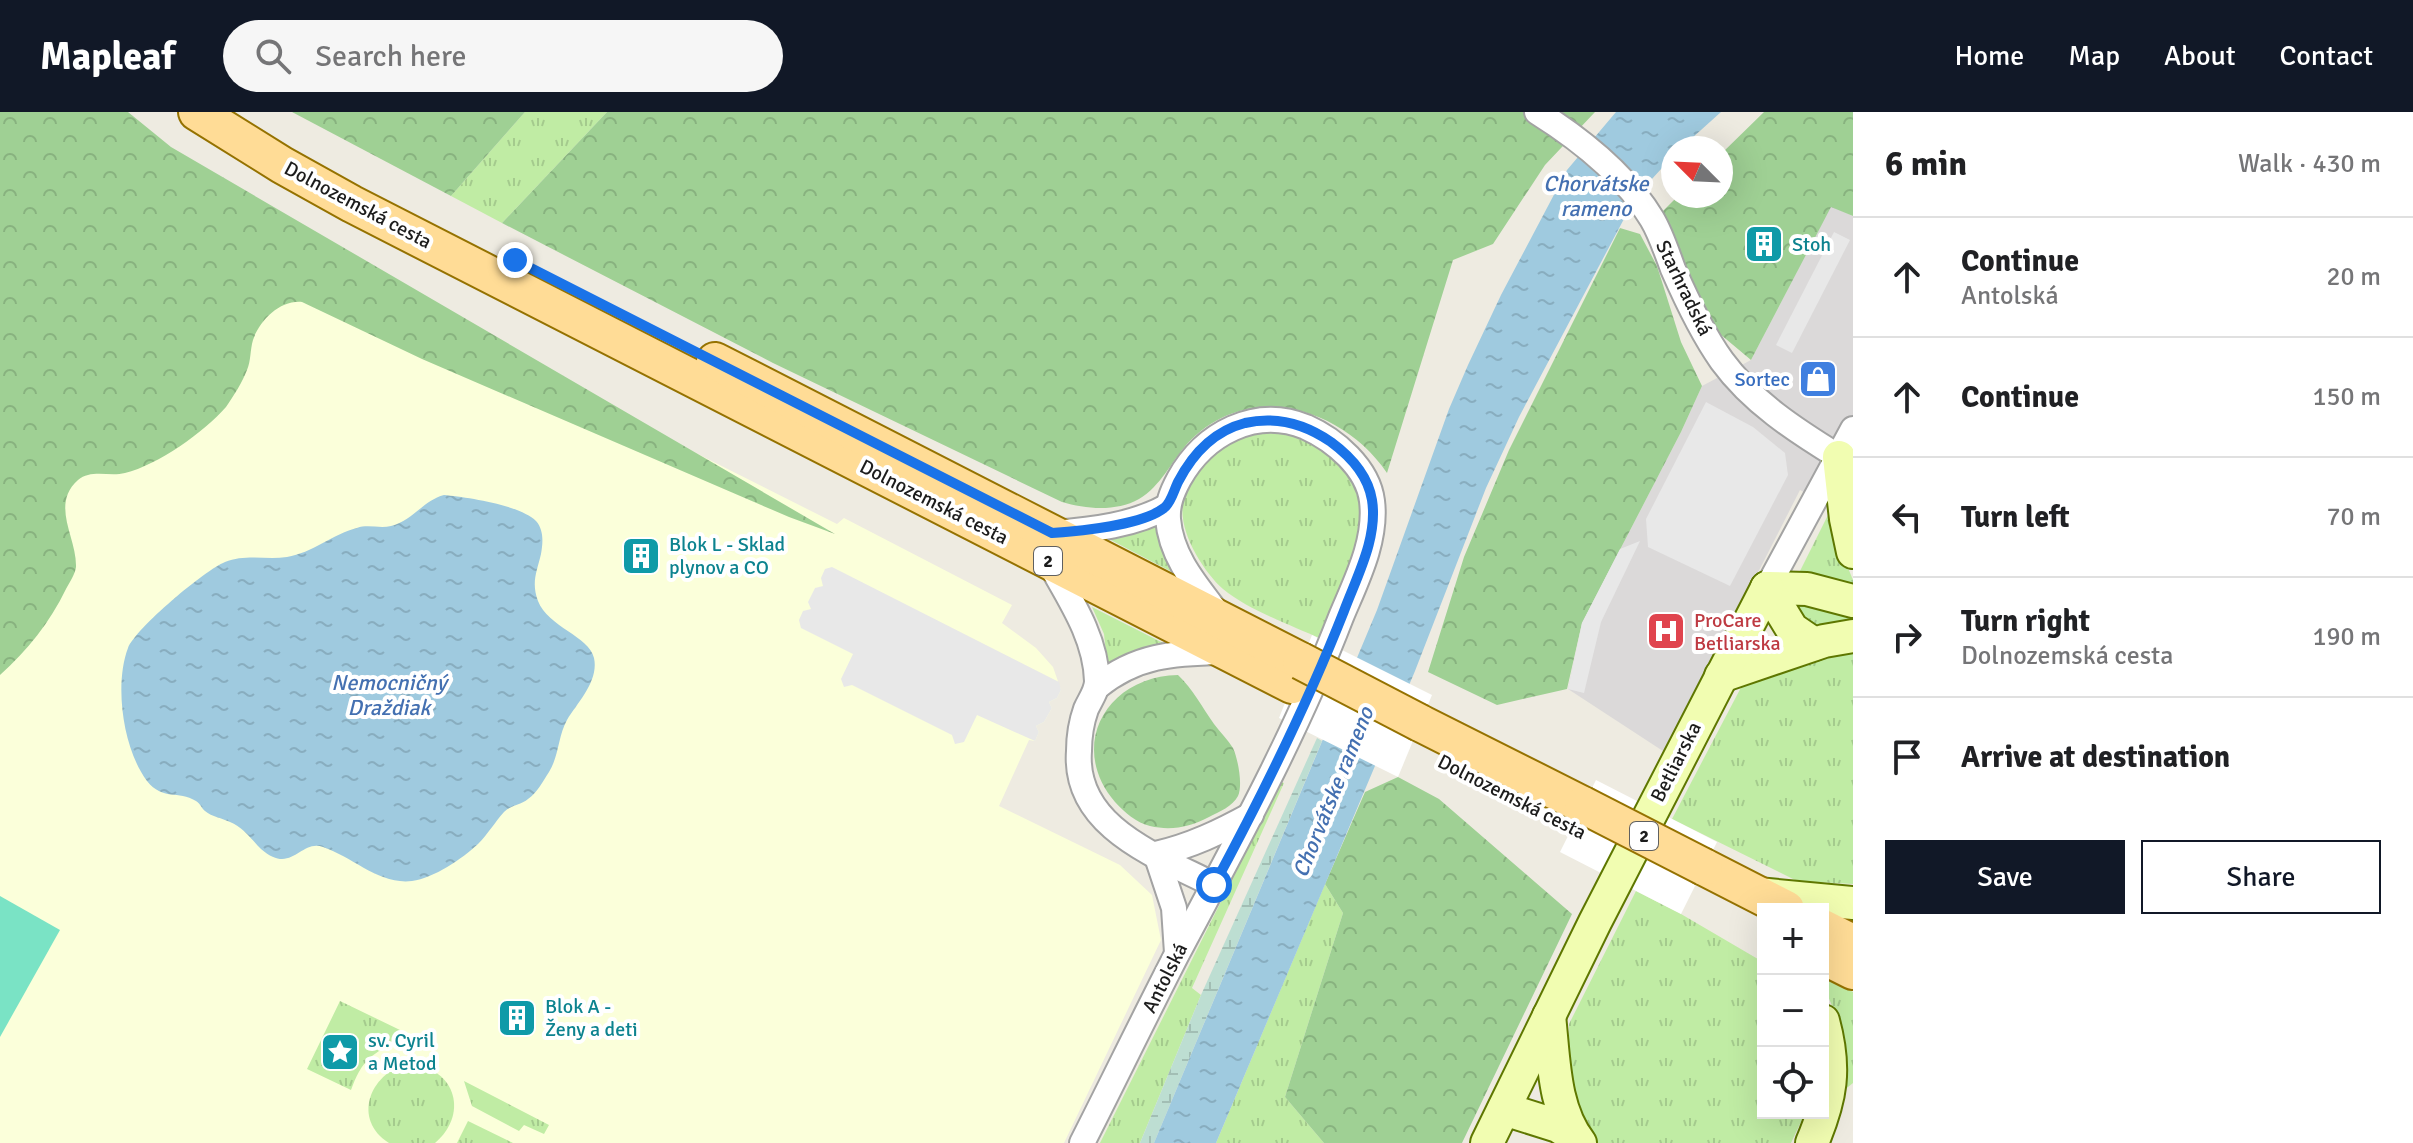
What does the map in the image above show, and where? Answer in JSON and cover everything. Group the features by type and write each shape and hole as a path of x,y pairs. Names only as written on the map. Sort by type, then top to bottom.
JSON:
{"main road":[{"name":"Dolnozemská cesta","path":"197,112 352,204 1051,548 1699,878 1757,904"},
{"name":"Dolnozemská cesta","path":"242,112 361,181 1051,548"},
{"path":"1829,931 1853,943"},
{"path":"1829,959 1853,971"}],"street":[{"name":"Starhradská","path":"1537,112 1578,138 1628,187 1652,219 1687,302 1721,359 1745,389 1795,431 1846,443"},
{"name":"Antolská","path":"1082,1143 1251,815 1316,681 1364,560 1371,532 1370,493 1354,463 1322,436 1296,424 1264,421 1234,426 1206,445 1181,475 1168,506"},
{"path":"1846,443 1847,532 1853,552"},
{"name":"Betliarska","path":"1487,1143 1721,676 1846,443"},
{"path":"1097,687 1095,660 1086,631 1051,548 1097,528 1154,514 1168,506 1172,544 1224,636 1192,652 1147,658 1123,668 1097,687 1086,710 1078,760 1085,787 1098,810 1121,835 1214,885"},
{"path":"1767,588 1807,589 1853,601"},
{"path":"1767,588 1792,629 1814,644"},
{"path":"1721,676 1814,644 1853,636"},
{"path":"1156,854 1181,849 1209,838 1251,815"},
{"path":"1156,854 1174,908 1177,955"},
{"path":"1829,905 1853,903"},
{"path":"1549,1016 1560,1101 1565,1118 1578,1140"},
{"path":"1814,1143 1830,1094 1828,1047"},
{"path":"1814,1143 1853,1107"},
{"path":"1504,1109 1549,1123 1578,1140"},
{"path":"1504,1109 1525,1143"}],"shaded area":[{"path":"132,170 837,524 844,518 1012,605 1002,623 1036,648 1053,667 1061,690 1057,698 1049,702 1052,708 1044,722 1036,726 1039,732 1035,741 1029,740 999,806 1120,865 1152,895 1161,940 1064,1143 0,1143 0,368"},
{"path":"1831,206 1853,216 1853,531 1832,507 1800,490 1666,753 1568,689 1582,623 1702,386 1751,360"},
{"path":"1834,232 1850,240 1792,353 1776,345"},
{"path":"1706,402 1753,427 1785,453 1788,475 1730,586 1648,547 1646,519"},
{"path":"1640,541 1601,622 1584,693 1568,689 1582,623 1620,549"},
{"path":"832,567 1059,682 1061,690 1057,698 1049,702 1052,708 1044,722 1036,726 1039,732 1035,741 977,715 964,742 955,744 952,735 852,685 844,687 841,679 853,654 801,628 799,620 803,611 811,609 808,602 815,588 823,586 821,578 825,569"}],"green space":[{"path":"0,112 128,112 171,147 835,534 422,359 302,302 294,302 279,308 261,325 253,340 248,367 240,384 226,407 206,427 152,463 125,473 89,475 78,480 70,490 65,511 75,556 75,572 60,601 29,646 0,675"},
{"path":"292,112 525,112 451,196"},
{"path":"525,112 607,112 502,223 451,196"},
{"path":"607,112 1595,112 1545,165 1493,244 1453,260 1387,473 1368,450 1345,431 1293,409 1265,407 1237,412 1211,424 1187,444 1147,494 1121,506 1101,508 1062,502 773,363 502,223"},
{"path":"1764,112 1853,112 1853,216 1831,207 1751,360 1714,329 1662,212 1666,208 1733,208 1733,142"},
{"path":"1620,228 1640,234 1657,266 1681,342 1702,386 1582,623 1567,689 1497,705 1428,672 1464,557 1509,450"},
{"path":"1265,431 1298,438 1327,454 1347,473 1357,494 1360,518 1357,543 1341,593 1321,639 1257,610 1223,589 1200,561 1184,526 1182,514 1187,489 1202,464 1237,439"},
{"path":"1832,507 1839,546 1853,580 1853,594 1795,581"},
{"path":"1161,520 1172,572 1105,537"},
{"path":"1810,597 1853,610 1853,629 1810,626 1786,605"},
{"path":"1092,607 1165,644 1136,650 1107,663 1104,634"},
{"path":"1853,647 1853,884 1797,881 1672,819 1747,676"},
{"path":"1178,675 1233,748 1239,772 1238,796 1221,811 1188,826 1165,828 1145,825 1115,802 1101,781 1095,759 1095,737 1102,718 1114,701 1131,687 1153,678"},
{"path":"1317,738 1322,741 1154,1143 1140,1143 1201,995"},
{"path":"1398,777 1439,799 1572,914 1462,1143 1324,1143 1285,1097 1343,913 1325,884 1365,792"},
{"path":"1281,782 1284,783 1192,988 1201,995 1140,1143 1100,1143"},
{"path":"1325,884 1343,913 1285,1097 1324,1143 1216,1143"},
{"path":"1636,891 1681,914 1757,958 1757,1119 1802,1119 1791,1143 1596,1143 1582,1124 1569,1087 1569,1024"},
{"path":"0,896 60,930 0,1037"},
{"path":"1829,979 1853,992 1853,1083 1843,1091 1843,1054 1837,1017 1829,998"},
{"path":"340,1001 400,1030 391,1042 364,1064 351,1090 307,1069"},
{"path":"407,1064 436,1072 452,1092 452,1118 435,1143 389,1143 371,1122 368,1111 375,1087 394,1069"},
{"path":"464,1081 549,1125 544,1134 524,1125 519,1131 472,1106"},
{"path":"468,1121 513,1143 457,1143"}],"water":[{"name":"Chorvátske rameno","path":"1616,112 1721,112 1694,136 1661,136 1661,169 1625,217 1519,417 1486,488 1415,671 1216,1143 1154,1143 1377,610 1449,409 1501,295 1567,170"},
{"name":"Nemocničný Draždiak","path":"444,495 506,506 536,521 542,541 535,583 538,601 550,618 585,643 594,658 591,683 567,720 552,766 534,794 504,812 478,844 456,862 420,879 400,881 377,875 323,847 308,848 288,858 272,856 239,827 208,813 196,801 159,791 147,781 127,735 122,680 128,648 157,614 188,587 225,562 240,558 287,557 357,528 391,526"}],"pier":[{"path":"1312,635 1432,695 1398,777 1279,718"},
{"path":"1596,780 1717,842 1681,914 1560,852"}],"place":[{"name":"Stoh","path":"1764,244"},
{"name":"Sortec","path":"1818,379"},
{"name":"Blok L - Sklad plynov a CO","path":"641,556"},
{"name":"ProCare Betliarska","path":"1666,631"},
{"name":"Blok A - Ženy a deti","path":"517,1018"},
{"name":"sv. Cyril a Metod","path":"340,1052"}],"route":[{"path":"515,260 1052,533 1087,531 1154,514 1168,506 1181,475 1196,454 1234,426 1264,421 1296,424 1322,436 1346,454 1362,472 1373,503 1371,532 1364,560 1316,681 1214,885"}]}
